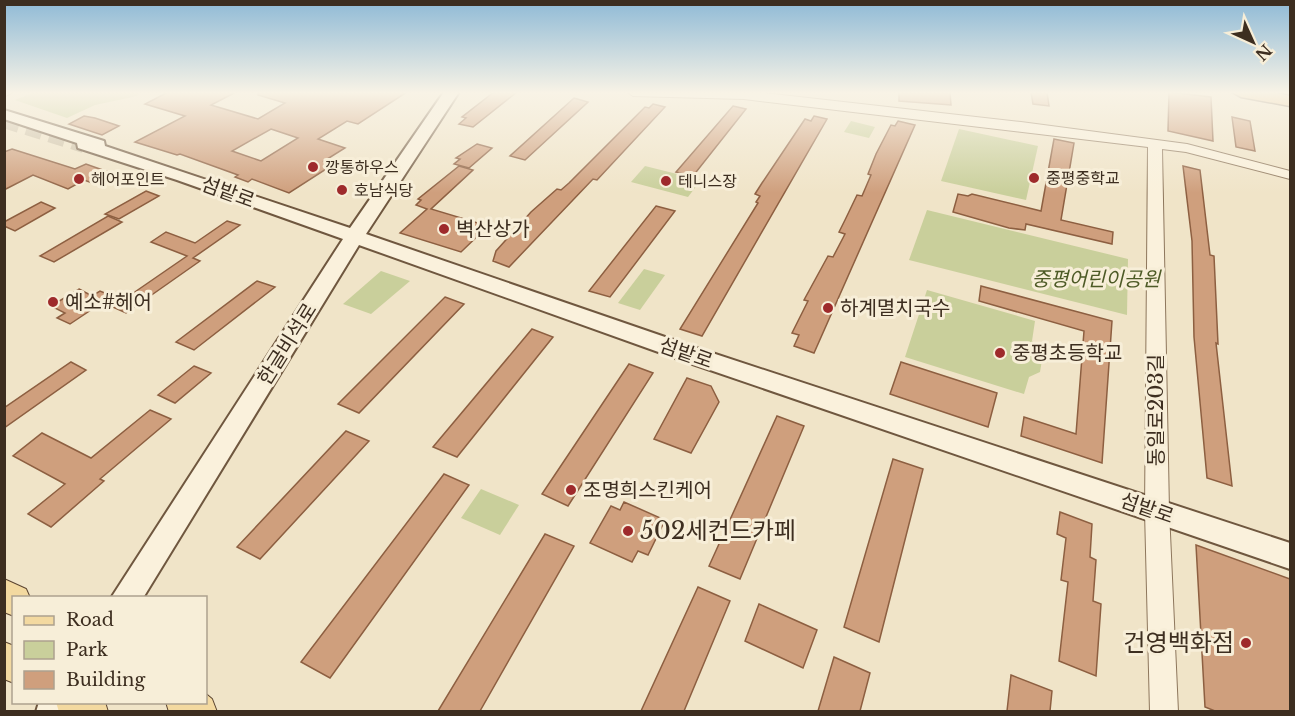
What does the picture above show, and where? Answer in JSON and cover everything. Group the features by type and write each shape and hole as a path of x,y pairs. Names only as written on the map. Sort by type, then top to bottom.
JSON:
{"main road":[{"path":"40,125 177,169 183,176"},
{"name":"한글비석로","path":"127,596 354,237 429,125"},
{"path":"4,126 168,177 183,176"},
{"name":"섬밭로","path":"84,145 183,176 686,353 1290,556"}],"street":[{"path":"999,125 1187,148 1290,175"},
{"name":"동일로203길","path":"1155,144 1157,511 1164,711"}],"green space":[{"path":"848,125 875,127 869,138 844,132"},
{"path":"959,129 1038,146 1026,200 941,181"},
{"name":"테니스장","path":"645,166 701,180 688,197 631,182"},
{"name":"중평어린이공원","path":"927,210 1128,259 1127,315 909,260"},
{"path":"644,269 665,275 640,310 618,303"},
{"path":"381,271 410,281 371,314 343,304"},
{"path":"927,290 1035,321 1032,341 1043,354 1040,372 1029,377 1024,394 905,357"},
{"path":"481,489 519,505 500,535 461,518"}],"building":[{"path":"73,125 119,126 102,135"},
{"path":"167,125 340,125 318,139 345,148 324,161 334,164 289,193 252,179 248,182 235,177 238,175 180,154 135,142","holes":["271,129 298,138 261,161 232,151"]},
{"path":"544,125 563,125 525,160 510,156"},
{"path":"627,125 648,125 597,180 593,179 509,267 493,261 496,251 531,212 557,189 561,190"},
{"path":"716,125 733,125 693,176 676,172"},
{"path":"801,125 823,125 702,336 680,329 758,203 756,202 760,196 755,194"},
{"path":"891,125 915,125 814,353 794,346 799,335 792,333 808,301 804,300 828,256 833,257 845,234 839,232 857,195 862,196 871,175 868,174 876,154"},
{"path":"1168,125 1212,125 1213,141 1168,131"},
{"path":"1233,125 1251,125 1255,151 1236,147"},
{"path":"1054,139 1074,143 1061,220 1113,232 1112,244 1026,224 1025,230 1009,228 953,212 958,194 968,196 972,194 1041,211"},
{"path":"477,144 492,148 469,168 454,164 460,159 456,158"},
{"path":"12,149 75,169 86,164 114,174 95,184 84,180 68,189 33,175 4,190 4,152"},
{"name":"벽산상가","path":"459,166 473,170 431,209 488,226 461,252 400,233 427,209 416,205 421,200 418,199"},
{"path":"1183,166 1200,170 1210,255 1214,256 1218,344 1216,343 1232,486 1207,478 1194,337 1192,241"},
{"path":"146,191 159,196 119,219 105,214"},
{"path":"41,202 55,208 15,231 4,226 4,222"},
{"path":"656,206 675,211 610,297 589,291"},
{"path":"108,216 122,222 54,262 40,256"},
{"path":"227,221 240,225 193,258 200,261 126,313 113,307 187,256 151,242 166,232 195,243"},
{"path":"257,281 275,287 194,350 176,342"},
{"name":"중평초등학교","path":"981,286 1112,321 1102,463 1021,436 1024,417 1076,434 1084,331 979,301"},
{"path":"79,289 92,296 100,291 112,296 70,324 57,318 65,313 51,306"},
{"path":"445,297 464,304 359,413 338,404"},
{"path":"532,329 553,337 457,457 433,447"},
{"path":"71,362 86,370 4,428 4,408"},
{"path":"901,362 997,393 988,427 890,394"},
{"path":"629,364 653,373 568,506 542,494"},
{"path":"194,366 211,373 175,403 158,395"},
{"path":"687,378 711,386 719,402 691,453 654,439"},
{"path":"150,410 171,419 100,479 104,481 51,527 28,514 65,484 13,456 42,433 91,458"},
{"path":"777,416 804,426 740,579 709,566"},
{"path":"346,431 369,441 260,559 237,547"},
{"path":"893,459 923,469 879,642 844,627"},
{"path":"444,474 469,485 330,678 301,662"},
{"name":"502세컨드카페","path":"624,502 665,520 648,555 638,551 632,562 590,543 611,506 620,510"},
{"path":"1060,512 1092,524 1090,557 1096,560 1093,601 1101,604 1096,676 1059,661 1068,582 1061,580 1066,538 1057,534"},
{"path":"545,534 574,546 480,711 438,711"},
{"name":"건영백화점","path":"1196,545 1290,579 1290,711 1215,711 1205,707"},
{"path":"698,587 730,601 684,711 641,711"},
{"path":"759,604 817,630 803,668 745,641"},
{"path":"834,657 870,673 860,711 818,711"},
{"path":"1011,675 1052,691 1050,711 1007,711"}],"tunnel":[{"path":"21,125 84,145"}],"place":[{"name":"깡통하우스","path":"313,167"},
{"name":"중평중학교","path":"1034,178"},
{"name":"헤어포인트","path":"79,179"},
{"name":"테니스장","path":"666,181"},
{"name":"호남식당","path":"342,190"},
{"name":"벽산상가","path":"444,229"},
{"name":"예소#헤어","path":"53,302"},
{"name":"하계멸치국수","path":"828,308"},
{"name":"중평초등학교","path":"1000,353"},
{"name":"조명희스킨케어","path":"571,490"},
{"name":"502세컨드카페","path":"628,531"},
{"name":"건영백화점","path":"1246,643"}]}
